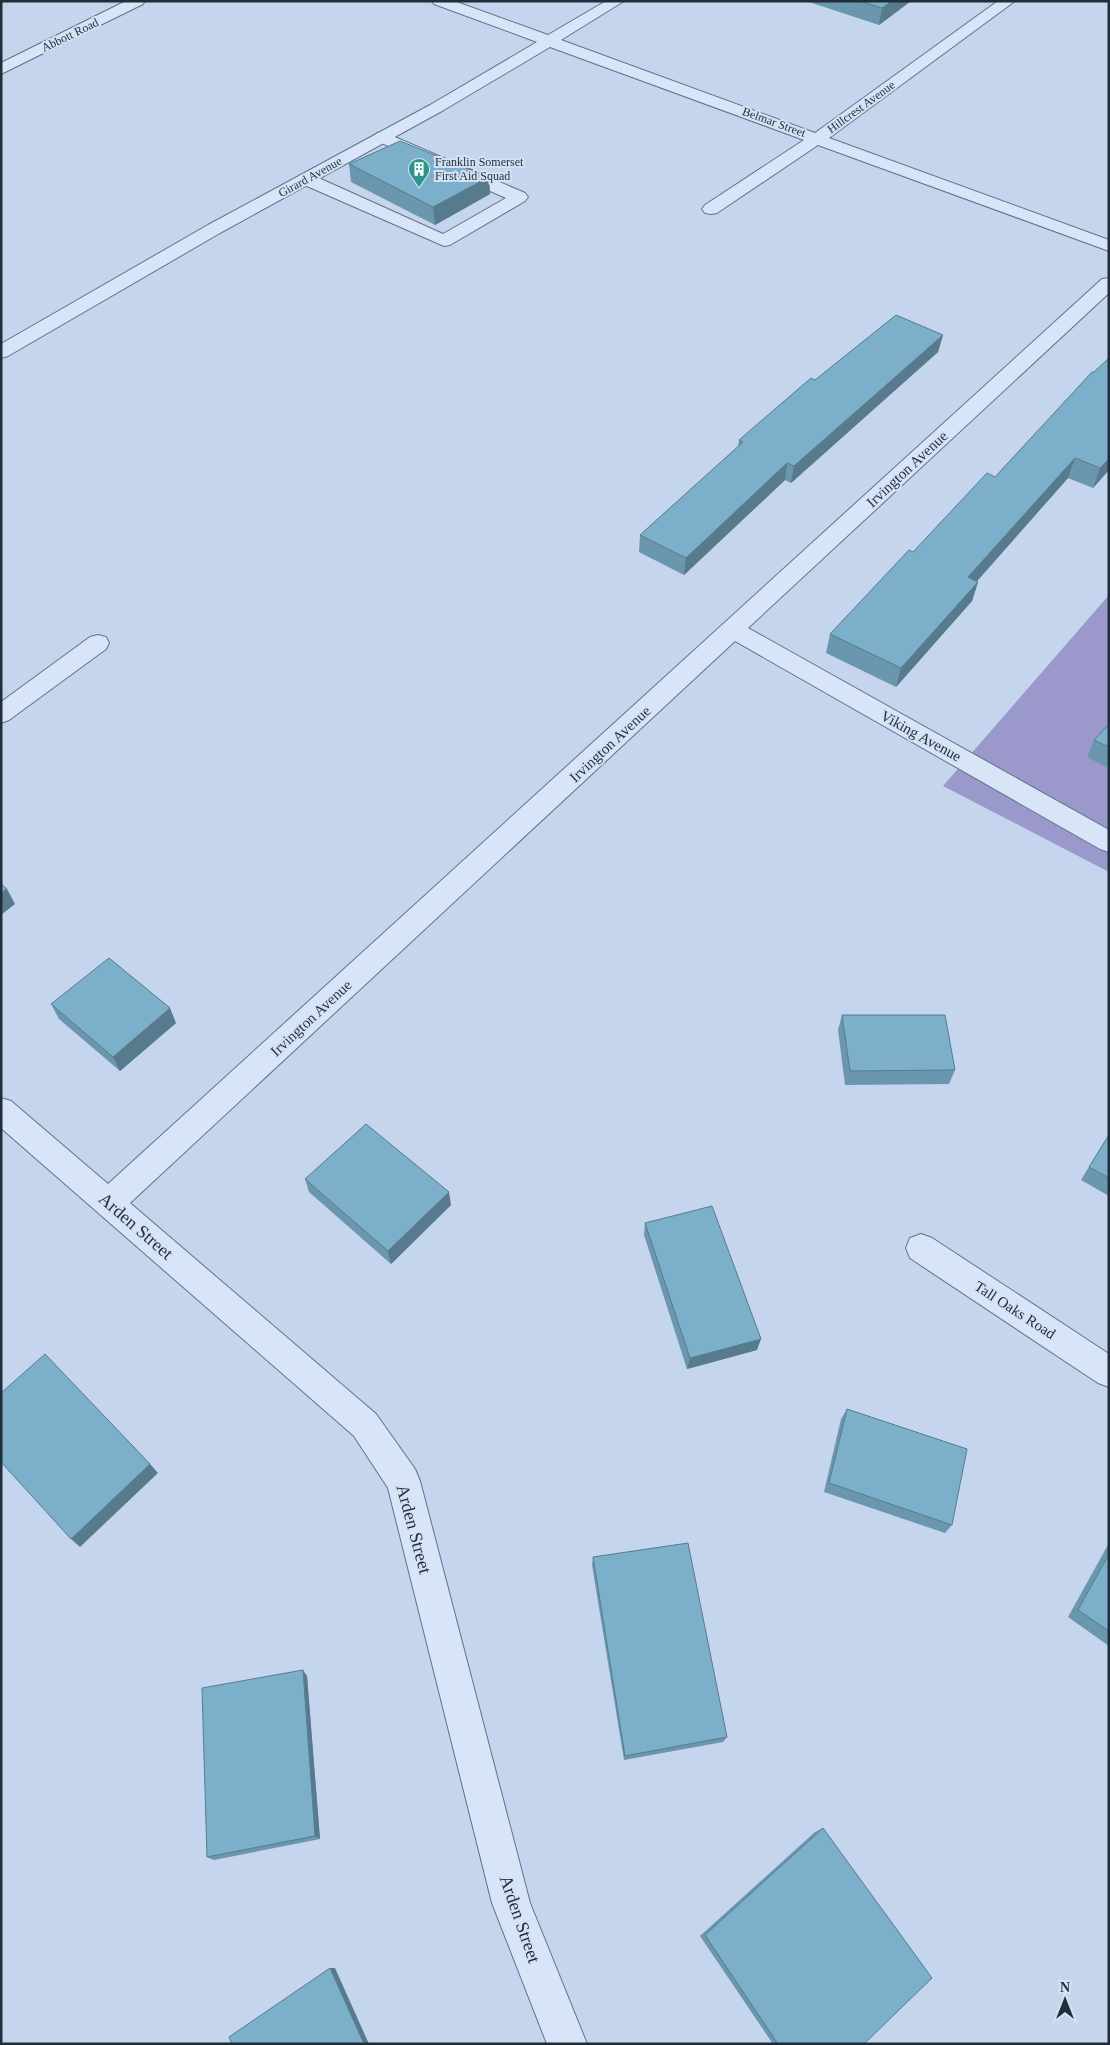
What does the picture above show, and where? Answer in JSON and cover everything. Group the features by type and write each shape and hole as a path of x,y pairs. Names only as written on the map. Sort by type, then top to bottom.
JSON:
{"street":[{"name":"Abbott Road","path":"1,69 138,1"},
{"name":"Belmar Street","path":"439,1 1109,246"},
{"name":"Girard Avenue","path":"1,352 214,230 436,108 617,1"},
{"name":"Hillcrest Avenue","path":"711,209 818,138 1008,1"},
{"path":"306,179 444,241 518,197 383,137"},
{"name":"Irvington Avenue","path":"109,1203 1109,283"},
{"name":"Viking Avenue","path":"733,630 1109,842"},
{"path":"1,714 98,643"},
{"name":"Arden Street","path":"1,1110 365,1425 403,1481 511,1903 567,2044"},
{"name":"Tall Oaks Road","path":"921,1248 1109,1372"}],"shaded area":[{"path":"1109,595 1109,872 943,786"}],"building":[{"path":"860,1 892,1 882,8"},
{"path":"400,141 489,177 433,207 349,164"},
{"path":"896,315 943,335 794,466 787,463 686,558 640,535 743,442 739,440 811,378 815,380"},
{"path":"1109,358 1109,459 1100,468 1075,458 968,577 978,582 901,668 830,634 909,550 913,552 987,473 995,477 1092,372"},
{"path":"1109,724 1109,747 1094,740"},
{"path":"1,884 7,889 1,893"},
{"path":"109,958 170,1008 113,1057 51,1004"},
{"path":"842,1015 945,1015 955,1070 850,1071"},
{"path":"366,1124 449,1192 388,1251 305,1179"},
{"path":"1109,1135 1109,1178 1089,1167"},
{"path":"712,1206 761,1339 690,1358 645,1223"},
{"path":"45,1354 150,1464 71,1539 1,1462 1,1393"},
{"path":"847,1409 967,1449 952,1525 829,1483"},
{"path":"688,1543 727,1737 625,1756 593,1557"},
{"path":"1109,1554 1109,1631 1078,1610"},
{"path":"303,1670 315,1836 207,1857 202,1688"},
{"path":"823,1828 932,1978 864,2044 778,2044 705,1935"},
{"path":"330,1968 364,2044 232,2044 229,2037"}],"place":[{"name":"Franklin Somerset First Aid Squad","path":"419,188"}]}
